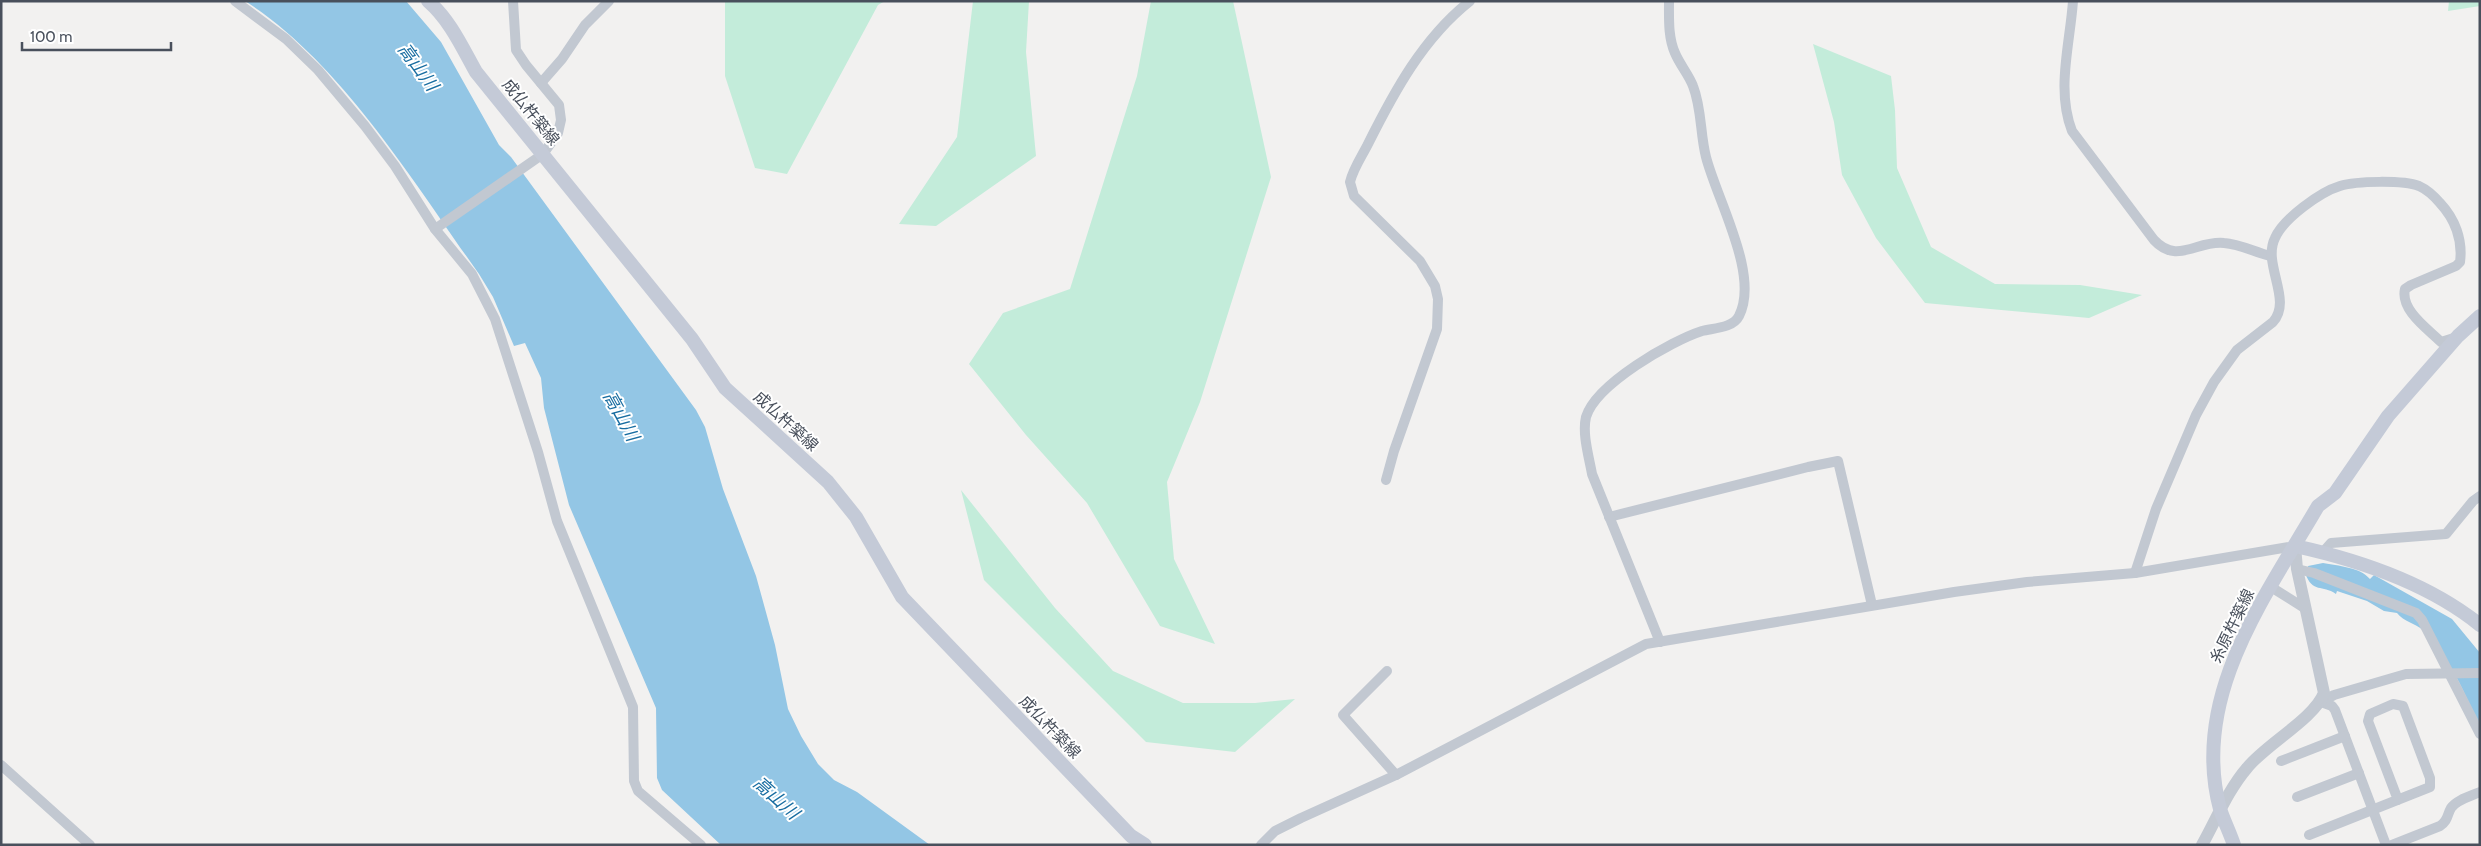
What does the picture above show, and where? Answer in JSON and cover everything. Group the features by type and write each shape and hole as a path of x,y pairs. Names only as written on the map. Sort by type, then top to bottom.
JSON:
{"main road":[{"name":"成仏杵築線","path":"428,1 439,10 450,26 476,72 692,340 725,388 828,482 841,497 856,517 902,597 919,617 1131,836 1145,845"},
{"name":"糸原杵築線","path":"2234,845 2221,810 2216,788 2214,756 2215,725 2220,698 2239,646 2318,506 2335,493 2388,416 2458,336 2480,316"},
{"path":"2295,546 2323,552 2371,568 2428,591 2459,608 2480,624"}],"street":[{"path":"235,1 286,39 318,70 395,166 435,229 472,274 494,319 538,452 557,521 633,707 634,781 638,791 701,845"},
{"path":"435,229 543,154 558,133 561,112 559,105 516,50 513,1"},
{"path":"541,83 562,59 585,25 609,1"},
{"path":"1386,480 1394,451 1437,329 1438,299 1435,286 1420,261 1354,196 1351,179 1387,105 1411,68 1435,33 1470,1"},
{"path":"1660,642 1592,474 1587,444 1586,419 1588,412 1602,393 1648,359 1683,338 1734,323 1740,316 1745,293 1744,270 1705,155 1699,106 1693,85 1674,53 1669,30 1668,1"},
{"path":"2073,1 2065,62 2067,120 2072,131 2154,240 2164,249 2172,251 2182,252 2206,243 2222,242 2270,256"},
{"path":"2135,573 2156,509 2196,415 2214,382 2237,350 2274,322 2278,316 2280,298 2270,256 2274,238 2298,213 2333,189 2360,184 2406,183 2419,186 2434,196 2451,216 2459,242 2460,256 2456,266 2407,288 2405,300 2414,314 2441,342 2458,336"},
{"path":"1609,517 1838,461 1872,606"},
{"path":"2323,552 2332,543 2446,534 2473,501 2480,496"},
{"path":"1261,845 1275,831 1396,776 1646,644 2027,582 2135,573 2295,546 2298,569 2324,693 2321,702"},
{"path":"2298,569 2314,573 2411,609 2422,620 2480,734"},
{"path":"2271,587 2306,609"},
{"path":"1387,671 1343,715 1396,776"},
{"path":"2202,845 2246,768 2276,739 2313,711 2321,702 2334,695 2406,674 2480,673"},
{"path":"2321,702 2332,706 2386,845"},
{"path":"2309,835 2373,810 2398,800 2430,787 2431,783 2403,706 2393,704 2370,714 2368,721 2398,800"},
{"path":"2281,761 2345,736"},
{"path":"1,765 90,845"},
{"path":"2296,798 2359,773"},
{"path":"2392,845 2446,823 2451,807 2480,792"}],"green space":[{"path":"725,1 885,1 878,5 787,174 755,168 725,76"},
{"path":"973,1 1029,1 1026,52 1036,156 936,226 899,224 957,137"},
{"path":"1151,1 1233,1 1271,177 1200,402 1167,482 1174,559 1215,644 1160,626 1087,503 1026,435 969,364 1003,313 1070,289 1137,76"},
{"path":"2449,1 2480,1 2480,6 2448,11"},
{"path":"1813,44 1891,76 1895,110 1897,168 1931,247 1995,284 2080,285 2142,295 2089,318 1925,303 1876,238 1842,175 1834,122"},
{"path":"961,490 1055,608 1113,671 1183,703 1255,703 1295,699 1235,752 1146,742 984,580"}],"water":[{"name":"高山川","path":"245,1 406,1 441,42 499,145 511,157 696,410 705,427 723,489 756,576 775,645 788,709 801,736 818,764 834,780 857,792 930,845 721,845 662,790 657,778 656,708 569,505 544,408 541,378 525,343 514,346 493,297 479,274 374,126 313,57 280,27"},
{"path":"2323,563 2355,569 2370,579 2374,575 2452,619 2480,653 2480,728 2449,664 2423,630 2397,613 2384,611 2367,601 2337,591 2336,594 2311,584 2305,573 2308,571 2308,566"}]}
